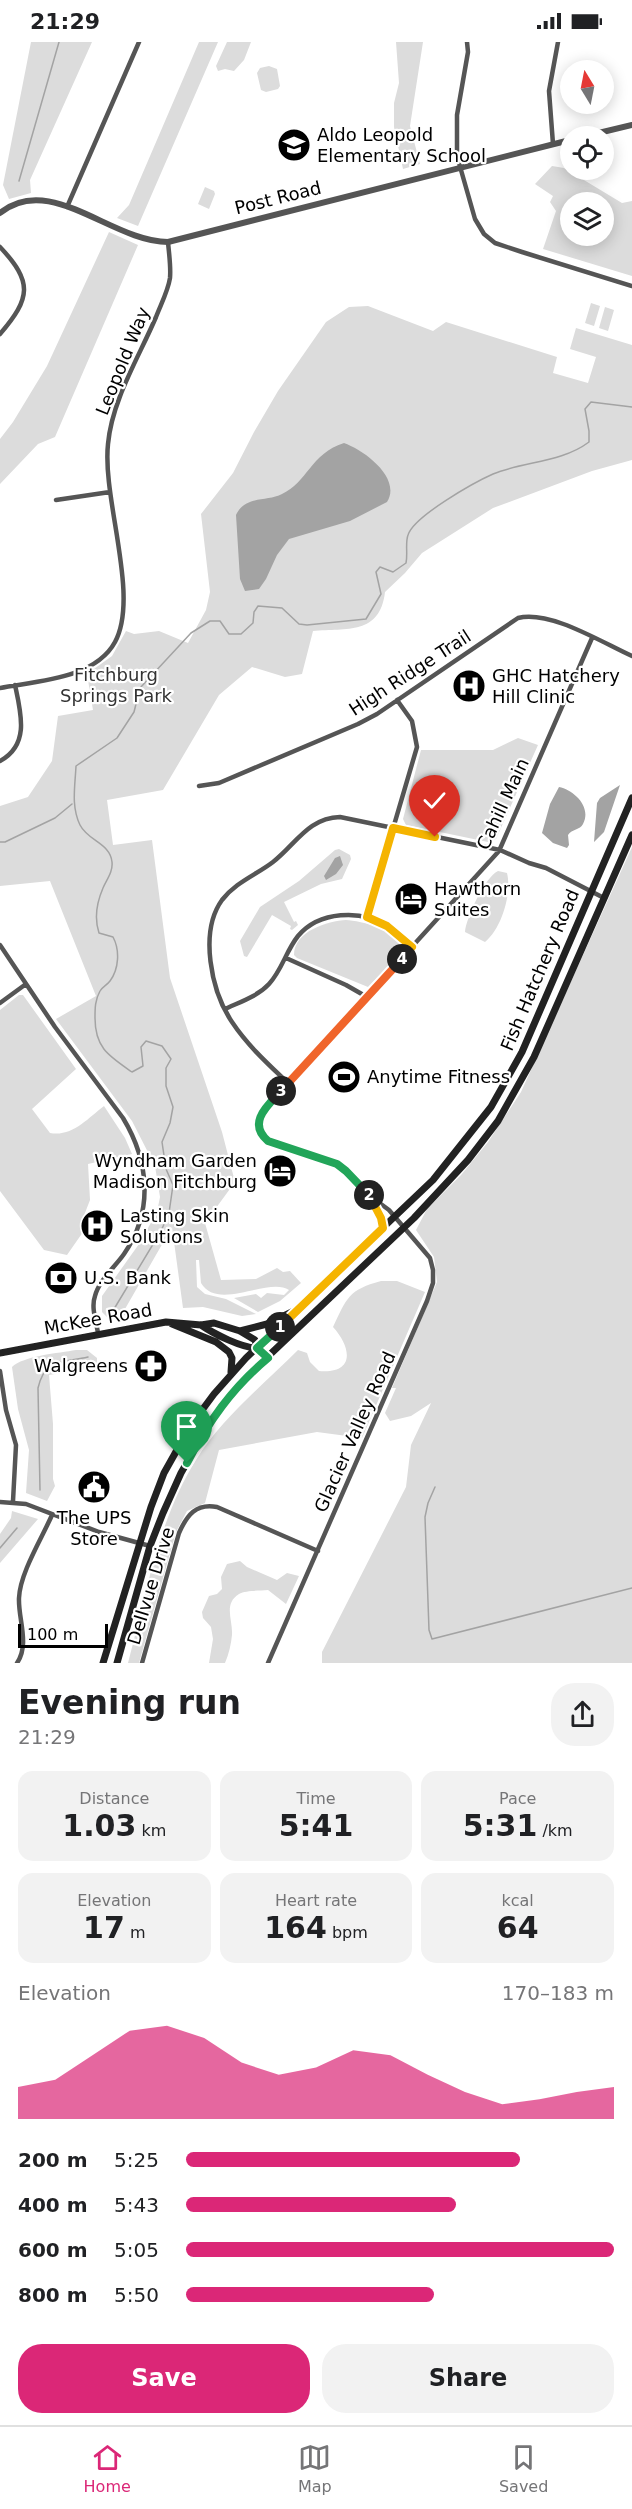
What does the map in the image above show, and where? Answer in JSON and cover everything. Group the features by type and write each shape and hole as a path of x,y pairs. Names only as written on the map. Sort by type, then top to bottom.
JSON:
{"main road":[{"name":"Fish Hatchery Road","path":"103,1663 138,1543 161,1482 179,1446 202,1409 230,1374 433,1180 474,1131 502,1089 522,1052 632,798"},
{"name":"Fish Hatchery Road","path":"117,1663 150,1546 175,1484 204,1431 228,1397 256,1368 404,1228 468,1160 507,1108 534,1057 632,835"},
{"path":"240,1331 267,1324 299,1309"},
{"name":"McKee Road","path":"0,1353 166,1322 201,1325 214,1323 240,1331"},
{"path":"166,1322 223,1347 233,1361 230,1374"},
{"path":"201,1325 247,1348 257,1348"},
{"path":"240,1331 255,1340 257,1348 268,1358"}],"street":[{"path":"67,207 139,42"},
{"path":"467,42 468,52 457,115 457,156 475,219 484,234 495,243 632,286"},
{"path":"553,144 549,91 558,42"},
{"path":"614,129 632,125"},
{"name":"Post Road","path":"0,213 16,203 36,199 67,207 137,237 168,242 560,142"},
{"name":"Leopold Way","path":"15,685 63,675 94,664 114,643 122,622 123,590 107,461 111,424 167,290 171,267 168,242"},
{"path":"0,247 18,268 24,289 21,306 0,334"},
{"path":"56,500 110,492"},
{"name":"High Ridge Trail","path":"199,786 219,783 358,724 518,618 533,615 546,618 632,656"},
{"name":"Cahill Main","path":"395,1217 337,1164 268,1141 259,1129 261,1114 500,850 592,638"},
{"path":"0,688 15,685 22,718 21,733 13,751 0,761"},
{"path":"367,917 417,747 412,721 397,700"},
{"path":"288,1083 258,1054 233,1024 215,980 209,941 212,921 227,894 279,857 304,831 321,820 340,817 500,850 546,868 604,898"},
{"path":"225,1009 248,999 268,985 298,935 318,921 339,915 367,917 387,926 412,947"},
{"path":"0,945 123,1118 135,1140 144,1166 145,1198 137,1232 95,1295 94,1313 98,1333"},
{"path":"286,958 344,984 367,998"},
{"path":"0,1003 26,984"},
{"name":"Cahill Main","path":"370,1196 381,1218 383,1228"},
{"name":"Glacier Valley Road","path":"268,1663 434,1282 434,1270 430,1258 395,1217"},
{"path":"0,1371 6,1410 16,1445 13,1501"},
{"path":"0,1502 13,1501 26,1504 99,1532 150,1546"},
{"name":"Dellvue Drive","path":"142,1663 180,1533 190,1513 205,1506 217,1508 318,1551"},
{"path":"17,1663 23,1646 20,1589 52,1515"}],"green space":[{"path":"31,42 92,42 30,180 31,193 9,199 3,185"},
{"path":"199,42 218,42 138,226 117,218 129,205"},
{"path":"227,42 251,42 244,60 234,71 225,69 218,71 216,66"},
{"path":"396,42 423,42 410,126 420,164 403,169 394,127 394,103 399,83"},
{"path":"269,66 277,69 280,86 278,89 266,92 261,90 257,73 260,68"},
{"path":"552,166 560,167 560,180 584,180 604,192 560,192 560,246 614,246 614,198 622,203 632,201 632,276 543,249 556,211 550,202 553,196 535,184"},
{"path":"205,187 214,191 215,194 209,209 198,204"},
{"path":"109,232 138,245 55,437 38,444 0,484 0,439 47,366"},
{"path":"591,303 600,306 594,326 585,323"},
{"name":"Fitchburg Springs Park","path":"368,306 433,331 446,322 557,357 553,373 588,383 596,357 570,349 576,328 632,345 632,460 592,471 493,508 422,553 385,592 382,606 369,622 349,629 313,631 302,674 285,677 252,667 219,695 163,790 107,800 113,845 152,840 170,978 222,1132 235,1182 205,1223 221,1280 256,1279 277,1268 283,1272 290,1271 301,1283 280,1301 258,1312 234,1298 256,1294 261,1298 267,1293 284,1295 289,1290 269,1287 231,1294 209,1291 201,1283 199,1260 196,1260 197,1287 205,1294 226,1299 256,1314 242,1316 203,1307 183,1308 172,1227 125,1309 126,1315 108,1318 102,1312 102,1296 139,1244 157,1212 160,1197 155,1166 132,1121 56,1019 96,996 50,881 0,886 0,806 28,797 52,761 58,716 93,710 87,674 112,656 126,631 134,634 159,631 188,643 206,610 210,592 201,514 233,473 278,391 326,322 349,307"},
{"path":"605,307 614,310 608,331 599,328"},
{"path":"518,738 538,745 496,839 488,842 406,825 403,819 421,750 493,750"},
{"path":"632,847 632,1663 322,1663 322,1652 406,1487 411,1445 431,1403 411,1416 390,1421 385,1413 396,1388 392,1388 437,1282 434,1257 416,1230 427,1209 461,1175 488,1142 521,1092"},
{"path":"339,849 350,855 351,859 342,879 321,884 284,902 294,922 296,921 298,925 292,930 291,926 272,915 247,957 244,956 240,941 260,907 299,881"},
{"path":"498,871 507,873 507,900 501,919 485,942 465,932 466,926 477,898"},
{"path":"346,920 362,922 391,933 401,946 400,954 368,987 294,955 295,947 300,940 313,929"},
{"path":"19,995 23,995 76,1069 32,1109 50,1133 58,1134 79,1126 104,1106 125,1138 132,1154 88,1164 90,1200 83,1218 90,1222 67,1255 44,1250 0,1191 0,1010"},
{"path":"397,1281 425,1292 362,1438 317,1432 219,1450 205,1503 187,1511 176,1532 139,1663 128,1663 154,1559 172,1508 196,1460 230,1416 298,1350 307,1353 310,1362 319,1371 331,1371 344,1364 347,1358 344,1343 333,1327 350,1296 370,1284"},
{"path":"87,1350 97,1358 97,1365 49,1375 55,1486 47,1501 26,1493 29,1450 18,1409 12,1367 24,1360"},
{"path":"12,1511 38,1519 0,1563 0,1534 11,1518"},
{"path":"240,1561 247,1567 277,1580 287,1573 299,1576 286,1604 268,1590 245,1592 234,1598 230,1607 232,1635 225,1663 209,1663 213,1639 211,1627 203,1618 202,1612 209,1596 217,1594 222,1589 221,1577 227,1564"}],"shaded area":[{"path":"344,443 361,452 379,466 389,484 390,493 387,502 350,521 289,539 277,555 259,589 245,591 240,579 236,515 240,509 245,504 276,496 291,489 324,454"},
{"path":"620,785 604,832 594,842 597,803 600,798"},
{"path":"559,787 576,796 585,811 582,826 568,835 567,848 553,843 542,833 550,804"},
{"path":"340,856 343,865 336,874 326,880 324,876 335,858"}],"waterway":[{"path":"19,181 59,42"},
{"path":"114,1309 161,1231 169,1213 173,1185 166,1169 162,1142 170,1123 173,1107 166,1086 166,1068 171,1059 162,1046 146,1041 141,1047 143,1066 132,1072 110,1056 98,1037 95,1018 96,1001 98,994 113,976 118,959 113,937 99,933 97,922 99,899 111,872 112,862 107,850 88,835 77,818 74,796 76,766 117,738 134,712 140,688 191,633 210,621 220,621 229,634 241,634 253,623 254,612 258,606 282,608 299,624 307,625 366,619 381,594 376,572 380,567 393,572 406,563 408,535 413,527 433,509 493,474 567,454 589,442 585,409 591,402 632,407"},
{"path":"0,842 5,842 55,818 72,804"},
{"path":"40,1490 38,1388 41,1378 45,1371 56,1364 88,1357"},
{"path":"435,1487 425,1517 429,1630 432,1639 632,1588"},
{"path":"0,1548 17,1528"}],"place":[{"name":"Aldo Leopold Elementary School","path":"294,145"},
{"name":"GHC Hatchery Hill Clinic","path":"469,686"},
{"name":"Hawthorn Suites","path":"411,899"},
{"name":"Anytime Fitness","path":"344,1077"},
{"name":"Wyndham Garden Madison Fitchburg","path":"280,1171"},
{"name":"Lasting Skin Solutions","path":"97,1226"},
{"name":"U.S. Bank","path":"61,1278"},
{"name":"Walgreens","path":"151,1366"},
{"name":"The UPS Store","path":"94,1487"}],"route":[{"path":"187,1463 216,1412 232,1392 268,1358 257,1348 383,1228 381,1218 370,1196 346,1171 331,1161 268,1141 263,1137 258,1123 261,1114 412,947 387,926 367,917 393,828 435,837"}]}
